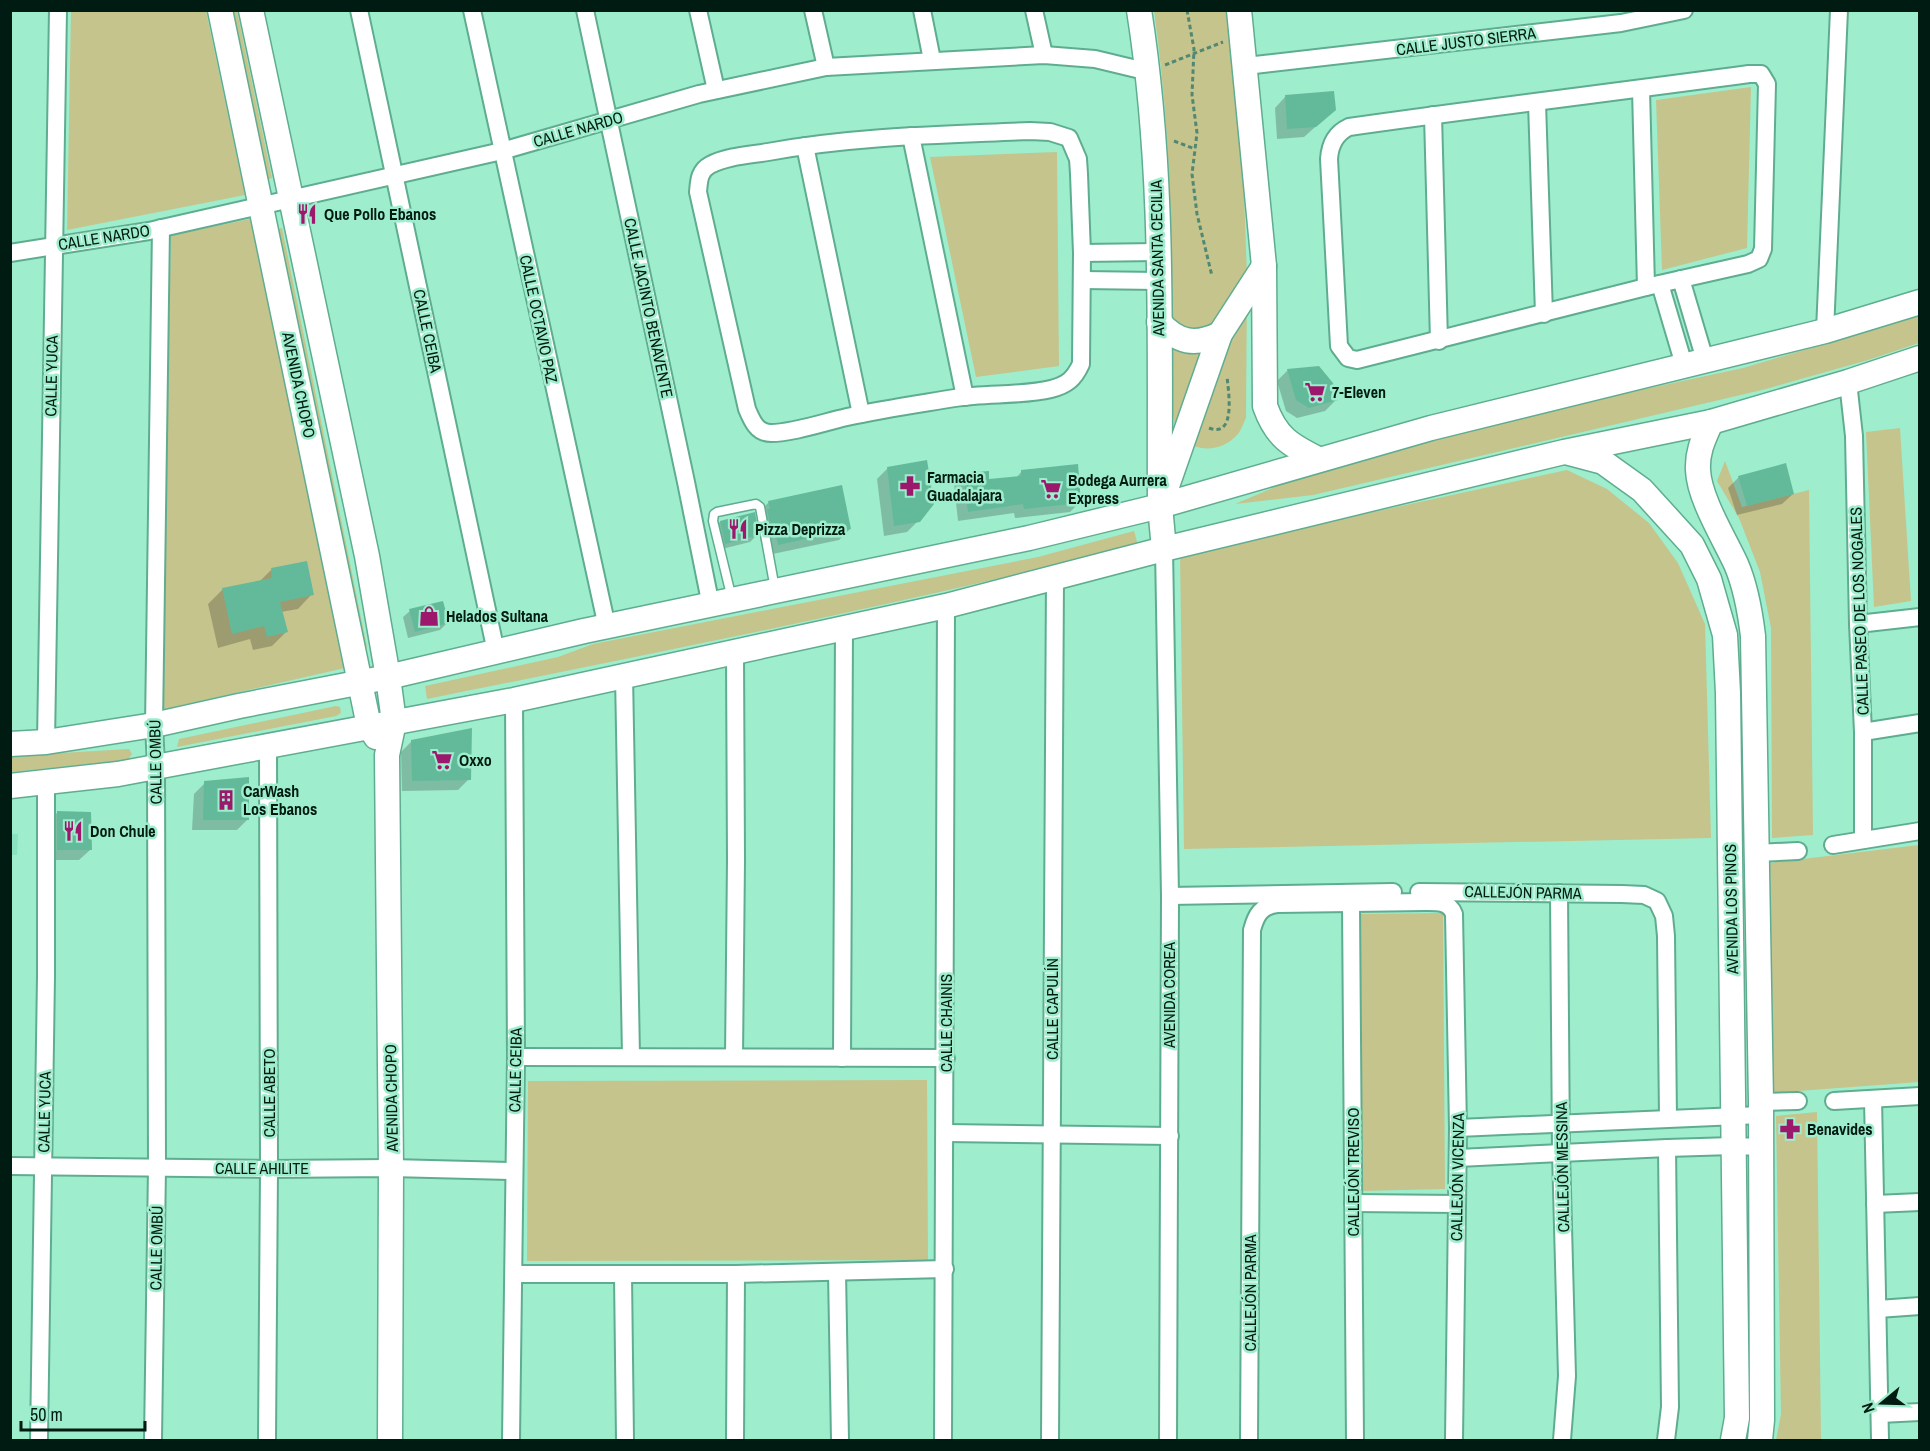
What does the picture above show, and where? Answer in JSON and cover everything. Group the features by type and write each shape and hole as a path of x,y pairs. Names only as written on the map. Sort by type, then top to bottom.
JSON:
{"street":[{"name":"CALLE YUCA","path":"46,742 58,10"},
{"name":"AVENIDA CHOPO","path":"220,10 369,726 387,755"},
{"name":"AVENIDA CHOPO","path":"251,10 367,556 394,722 387,755 392,1168 390,1440"},
{"name":"CALLE CEIBA","path":"359,10 496,651"},
{"name":"CALLE OCTAVIO PAZ","path":"472,10 607,627"},
{"name":"CALLE JACINTO BENAVENTE","path":"585,10 687,482 721,603"},
{"path":"698,10 716,90"},
{"path":"813,10 826,67"},
{"path":"922,10 932,60"},
{"path":"1034,10 1044,55"},
{"name":"AVENIDA SANTA CECILIA","path":"1139,10 1149,72 1158,213 1160,506 1164,549"},
{"path":"1239,10 1264,266 1265,406 1270,421 1281,436 1293,446 1318,459"},
{"name":"CALLE JUSTO SIERRA","path":"1246,66 1684,10"},
{"path":"1825,331 1839,10"},
{"name":"CALLE NARDO","path":"10,253 161,228 502,151 716,90 826,67 1044,55 1095,59 1149,72"},
{"path":"1761,74 1767,84 1763,249 1759,259 1748,264 1653,285 1439,341 1357,360 1348,358 1339,346 1329,159 1333,142 1343,130 1349,127 1537,103 1761,74"},
{"path":"1641,89 1653,285 1695,363"},
{"path":"1537,103 1544,314"},
{"path":"1433,115 1439,341"},
{"path":"1050,132 1069,138 1078,159 1082,253 1081,364 1075,376 1064,384 1049,389 965,396 770,433 761,431 753,423 747,410 698,192 699,177 708,166 722,161 805,146 856,139 911,136 1050,132"},
{"path":"911,136 965,396"},
{"path":"805,146 861,414"},
{"name":"CALLE OMBÚ","path":"153,1440 158,1167 154,726 161,228"},
{"path":"1082,253 1158,252"},
{"path":"1160,506 1219,338 1264,266"},
{"path":"1681,279 1695,363"},
{"path":"1082,280 1159,281"},
{"path":"10,744 46,742 154,726 1029,538 1160,506 1431,428 1825,331 1920,302"},
{"path":"1159,322 1174,336 1194,342 1219,338"},
{"path":"10,786 118,774 514,700 844,629 946,606 1164,549 1564,452 1711,422 1848,382 1920,358"},
{"name":"CALLE PASEO DE LOS NOGALES","path":"1848,382 1854,436 1863,732 1863,840"},
{"name":"AVENIDA LOS PINOS","path":"1711,422 1698,449 1698,472 1707,503 1738,567 1750,605 1753,636 1762,1147 1762,1420 1760,1440"},
{"name":"AVENIDA LOS PINOS","path":"1564,452 1603,462 1641,490 1692,545 1709,579 1725,635 1728,693 1737,1418 1733,1440"},
{"name":"AVENIDA COREA","path":"1164,549 1170,896 1168,1440"},
{"path":"1709,579 1738,567"},
{"name":"CALLE CAPULÍN","path":"1050,1440 1055,578"},
{"name":"CALLE CHAINIS","path":"944,1440 946,606"},
{"path":"1858,624 1920,617"},
{"path":"842,1058 844,629"},
{"path":"734,1057 735,652"},
{"path":"624,675 631,1056"},
{"name":"CALLE CEIBA","path":"511,1440 516,1057 514,700"},
{"path":"1863,732 1920,723"},
{"name":"CALLE ABETO","path":"267,1440 268,745"},
{"name":"CALLE YUCA","path":"39,1440 44,1166 46,783"},
{"path":"1833,845 1920,831"},
{"path":"1757,853 1798,851"},
{"name":"CALLEJÓN PARMA","path":"1170,896 1351,892 1644,895 1657,901 1664,916 1668,1118"},
{"name":"CALLEJÓN MESSINA","path":"1559,893 1561,1152 1567,1376 1562,1440"},
{"name":"CALLEJÓN VICENZA","path":"1351,904 1437,902 1448,905 1454,914 1458,1128 1454,1440"},
{"name":"CALLEJÓN PARMA","path":"1249,1440 1252,930 1259,912 1266,906 1302,903 1351,904"},
{"name":"CALLEJÓN TREVISO","path":"1351,904 1355,1440"},
{"path":"516,1057 946,1058"},
{"path":"1834,1101 1920,1096"},
{"path":"1873,1099 1880,1440"},
{"path":"1458,1128 1733,1115 1798,1101"},
{"path":"946,1133 1170,1136"},
{"path":"1458,1158 1667,1148 1762,1147"},
{"path":"1666,1440 1670,1407 1667,1148"},
{"name":"CALLE AHILITE","path":"10,1166 513,1171"},
{"path":"1875,1204 1920,1202"},
{"path":"1353,1203 1457,1204"},
{"path":"514,1274 735,1274 945,1269"},
{"path":"837,1272 840,1440"},
{"path":"735,1274 735,1440"},
{"path":"623,1275 625,1440"},
{"path":"1878,1309 1920,1306"},
{"path":"1880,1414 1920,1412"}],"lane":[{"path":"721,603 713,517 717,512 750,505 756,504 760,507 776,592"}],"path":[{"path":"1187,10 1194,54 1192,95 1197,133 1192,174 1197,214 1212,276"},
{"path":"1149,72 1242,36"},
{"path":"1205,423 1208,428 1214,430 1222,428 1229,412 1230,394 1227,368 1219,338"}],"shaded area":[{"path":"71,11 206,11 245,195 67,230"},
{"path":"225,11 237,11 272,178 261,182"},
{"path":"1154,11 1228,11 1243,164 1247,278 1246,418 1241,429 1231,441 1216,447 1200,448 1185,440 1178,432 1172,411 1172,261 1168,161"},
{"path":"1751,87 1747,248 1662,270 1656,100"},
{"path":"1057,152 1059,366 976,377 930,157"},
{"path":"250,219 345,668 160,710 171,235"},
{"path":"282,228 367,647 359,648 270,231"},
{"path":"1919,316 1919,343 1766,389 1313,495 1235,504 1310,472 1580,403 1743,368"},
{"path":"1900,428 1911,601 1874,607 1866,432"},
{"path":"1725,461 1742,507 1809,490 1813,835 1772,838 1771,628 1760,572 1739,518 1717,481"},
{"path":"1567,470 1607,489 1649,523 1678,563 1705,624 1711,838 1184,849 1180,554"},
{"path":"1134,531 1138,545 1050,567 784,626 427,699 425,686 558,657 593,644 1038,557"},
{"path":"340,707 341,713 336,716 177,747 179,739"},
{"path":"129,749 132,754 128,760 11,772 10,756"},
{"path":"11,834 18,834 17,855 11,855"},
{"path":"1919,845 1919,1082 1772,1093 1770,863"},
{"path":"1443,913 1445,1189 1361,1191 1360,914"},
{"path":"927,1080 928,1260 527,1261 528,1081"},
{"path":"1817,1112 1821,1440 1776,1440 1781,1414 1776,1116"}],"building":[{"path":"1334,91 1336,110 1316,127 1287,129 1285,95"},
{"name":"7-Eleven","path":"1319,366 1333,383 1338,400 1309,408 1296,400 1287,369"},
{"name":"Farmacia Guadalajara","path":"927,460 934,504 920,522 894,526 887,467"},
{"path":"1786,463 1794,494 1747,506 1738,476"},
{"path":"1078,464 1081,503 1024,509 1023,504 968,512 963,473 989,471 989,479 1021,476 1021,470"},
{"path":"842,485 851,529 778,545 775,531 771,532 768,501"},
{"name":"Pizza Deprizza","path":"755,512 759,535 725,544 720,521"},
{"path":"307,561 314,595 280,602 288,632 267,637 264,626 232,634 222,588 272,578 271,568"},
{"name":"Helados Sultana","path":"443,601 449,623 415,632 409,609"},
{"name":"Oxxo","path":"472,728 471,780 412,781 411,740"},
{"name":"CarWash Los Ebanos","path":"249,777 249,820 203,820 204,781"},
{"name":"Don Chule","path":"57,811 91,812 92,850 57,850"}],"place":[{"name":"Que Pollo Ebanos","path":"307,214"},
{"name":"7-Eleven","path":"1315,392"},
{"name":"Farmacia Guadalajara","path":"910,486"},
{"name":"Bodega Aurrera Express","path":"1051,489"},
{"name":"Pizza Deprizza","path":"738,529"},
{"name":"Helados Sultana","path":"429,616"},
{"name":"Oxxo","path":"442,760"},
{"name":"CarWash Los Ebanos","path":"226,800"},
{"name":"Don Chule","path":"73,831"},
{"name":"Benavides","path":"1790,1129"}]}
